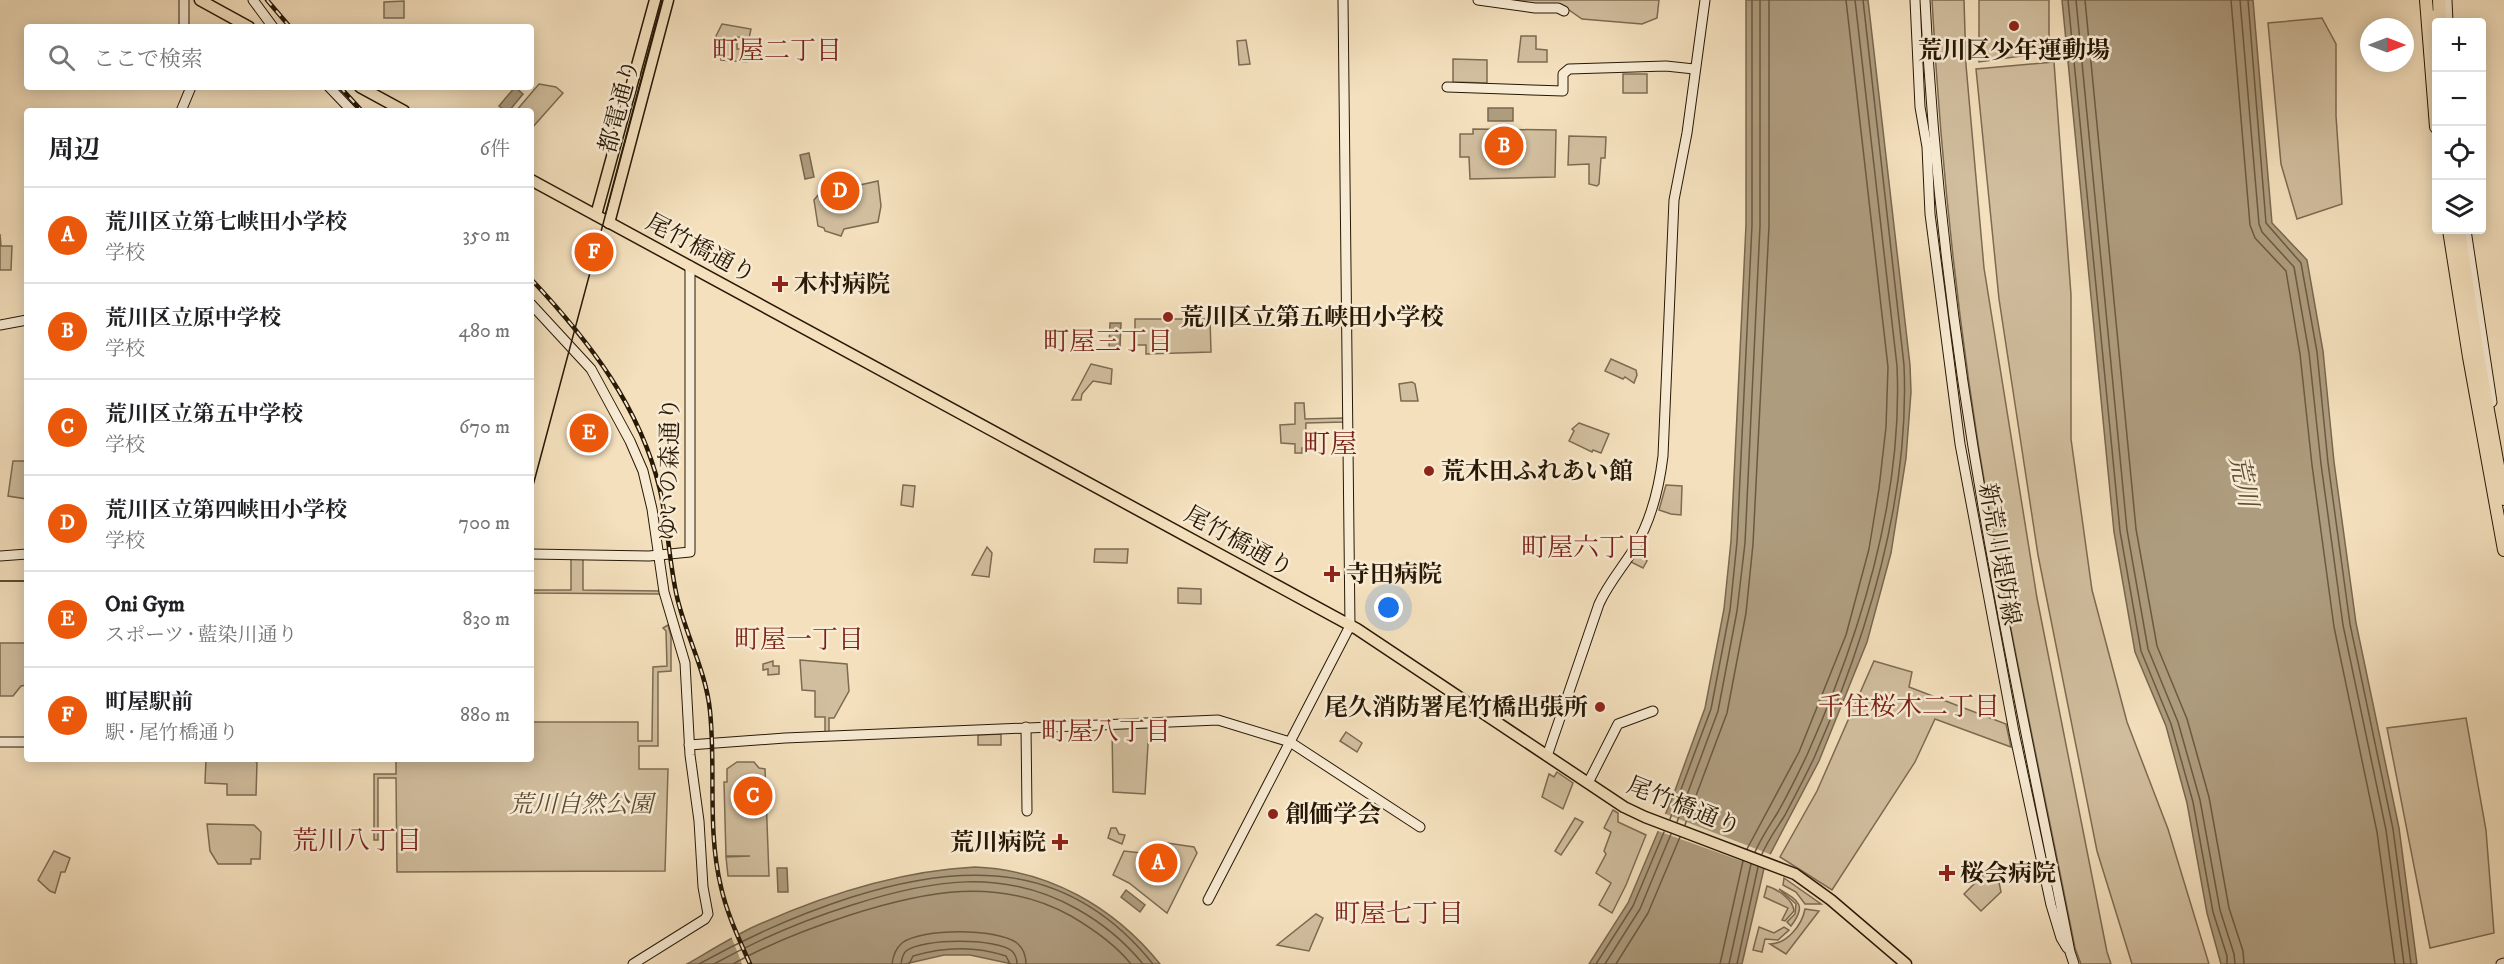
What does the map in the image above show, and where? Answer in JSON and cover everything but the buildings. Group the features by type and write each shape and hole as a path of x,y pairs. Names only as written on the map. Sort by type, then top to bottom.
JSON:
{"highway":[{"path":"2427,0 2436,126"},
{"path":"2443,0 2444,18"},
{"path":"2450,234 2504,550"},
{"path":"2460,234 2478,355 2504,499"}],"main road":[{"path":"200,0 244,24"},
{"name":"都電通り","path":"596,215 655,0"},
{"name":"都電通り","path":"609,223 668,0"},
{"path":"366,90 398,108"},
{"name":"尾竹橋通り","path":"534,182 1350,626 1624,807 1654,821 1776,865 1804,879 1906,964"}],"street":[{"path":"184,0 184,24"},
{"path":"253,0 271,24"},
{"path":"1208,900 1350,626 1343,0"},
{"path":"1478,0 1535,8 1558,8 1564,11"},
{"path":"1547,756 1599,604 1607,587 1642,534 1658,491 1663,456 1674,200 1687,133 1705,0"},
{"name":"新荒川堤防線","path":"1915,0 1920,107 1932,155"},
{"name":"新荒川堤防線","path":"1925,0 1932,155 1932,225 1960,444 2014,732 2047,889 2061,938 2070,952 2072,964"},
{"path":"2434,0 2435,18"},
{"path":"1447,87 1563,91 1563,74 1569,69 1666,66 1694,69"},
{"path":"182,108 190,90"},
{"path":"332,90 349,108"},
{"path":"2455,234 2504,524"},
{"path":"2467,234 2504,469"},
{"name":"ゆいの森通り","path":"534,554 658,555 690,552 690,266"},
{"path":"534,307 591,369 630,441 643,471 666,603 685,663 689,745 699,814 702,879 708,914 705,919 633,964"},
{"path":"0,325 24,321"},
{"path":"0,556 24,554"},
{"path":"1588,783 1618,724 1653,711"},
{"path":"689,745 782,738 1218,720 1290,742 1420,827"},
{"path":"1026,728 1027,811"},
{"path":"0,742 24,742"}],"green space":[{"path":"1504,0 1659,0 1657,18 1642,24 1582,19 1566,8"},
{"path":"1932,0 1964,0 1966,65 1984,268 2037,598 2111,964 2081,964 2075,948 1986,495 1965,354 1948,213"},
{"name":"荒川区少年運動場","path":"1979,0 2049,0 2049,52 1979,62"},
{"path":"404,1 404,18 384,18 384,2"},
{"path":"2322,18 2336,44 2336,116 2342,204 2297,219 2281,164 2268,23"},
{"path":"722,24 751,29 749,38 737,37 737,49 748,49 747,62 721,60 721,46 713,42"},
{"path":"1521,36 1536,36 1536,49 1547,50 1547,62 1518,62"},
{"path":"1246,40 1250,64 1239,65 1237,41"},
{"path":"1453,59 1487,60 1487,83 1453,82"},
{"path":"2054,62 2071,295 2071,439 2092,590 2127,722 2168,829 2209,964 2132,964 2097,851 2038,555 1999,299 1976,69"},
{"path":"1623,74 1647,74 1647,93 1623,93"},
{"path":"539,84 556,87 563,93 534,126 534,108 519,108"},
{"path":"1473,129 1556,130 1555,177 1470,179 1469,157 1460,157 1460,134 1473,134"},
{"path":"1569,136 1606,137 1605,158 1601,158 1597,186 1589,184 1589,164 1568,165"},
{"path":"878,181 881,206 878,222 844,229 841,236 818,226 814,200 819,194"},
{"path":"0,234 1,246 12,246 11,270 0,270"},
{"path":"1135,319 1210,319 1211,352 1146,354 1146,345 1135,345"},
{"path":"1611,359 1636,370 1634,383 1625,377 1623,379 1605,371"},
{"path":"1091,364 1112,369 1111,384 1093,381 1082,394 1081,400 1072,400"},
{"path":"1412,382 1415,384 1418,401 1401,401 1399,384"},
{"path":"1295,403 1304,403 1305,419 1344,418 1344,422 1306,423 1305,448 1302,448 1302,453 1295,453 1295,444 1281,443 1280,425 1295,424"},
{"path":"1579,423 1609,434 1601,453 1593,450 1592,452 1569,441 1574,431 1572,429"},
{"path":"13,461 24,461 24,499 8,496"},
{"path":"903,485 915,486 913,507 901,505"},
{"path":"1666,485 1682,486 1681,515 1659,510"},
{"path":"987,547 992,553 989,577 972,575"},
{"path":"1638,548 1647,553 1645,559 1647,561 1643,568 1631,562"},
{"path":"1095,549 1128,549 1127,563 1094,562"},
{"path":"571,559 583,559 583,590 660,591 660,594 534,593 534,590 571,590"},
{"path":"1178,588 1201,589 1201,604 1178,603"},
{"name":"荒川自然公園","path":"668,625 671,636 671,671 658,672 658,746 639,746 639,769 668,769 665,871 397,872 396,778 378,778 378,840 374,840 374,774 396,774 396,762 534,762 534,722 638,722 638,741 652,741 653,667 667,666 666,631 663,628"},
{"path":"0,643 24,643 24,686 13,696 0,696"},
{"path":"800,660 847,664 849,691 834,718 829,718 829,732 825,732 825,717 815,717 815,691 802,690"},
{"path":"773,661 773,666 779,666 779,674 768,675 768,669 763,670 763,664"},
{"path":"1874,661 1912,672 1909,687 2006,724 2011,747 1935,719 1915,762 1832,890 1780,857 1817,791"},
{"path":"2466,718 2486,830 2494,933 2430,948 2387,728"},
{"path":"1112,728 1149,728 1145,794 1113,792"},
{"path":"1346,732 1362,743 1357,752 1340,741"},
{"path":"1001,734 1001,745 978,745 978,735"},
{"path":"206,762 257,763 256,795 227,795 227,784 205,783"},
{"path":"737,762 754,762 759,768 765,769 769,876 728,876 726,857 750,856 726,856 724,782 727,782 727,769"},
{"path":"1557,772 1573,783 1563,809 1542,797 1549,774 1554,777"},
{"path":"1613,810 1618,813 1618,822 1646,835 1612,913 1599,905 1611,883 1596,873 1606,854 1604,851 1611,832 1604,828"},
{"path":"1575,818 1583,822 1561,855 1555,851"},
{"path":"207,824 254,825 261,832 260,859 251,859 251,864 218,864 210,851"},
{"path":"1111,828 1116,828 1119,834 1125,835 1122,844 1108,838"},
{"path":"1160,842 1194,847 1197,853 1167,913 1129,883 1113,875 1124,851 1159,855"},
{"path":"54,851 70,858 65,872 61,872 55,893 38,880"},
{"path":"1995,863 2001,892 1981,911 1964,894"},
{"path":"1784,878 1821,904 1805,904 1796,892 1783,885"},
{"path":"1767,886 1784,895 1791,902 1794,911 1785,921 1782,920 1788,908 1764,897"},
{"path":"1779,889 1796,900 1800,908 1791,926 1787,922 1795,914 1796,904"},
{"path":"1805,909 1819,911 1786,954 1770,944 1782,941 1793,933"},
{"path":"1316,914 1323,918 1309,951 1277,945"},
{"path":"1759,927 1774,933 1784,927 1789,930 1778,940 1765,939 1762,952 1753,950"}],"water":[{"path":"1746,0 1868,0 1910,365 1911,392 1906,458 1891,553 1867,642 1819,761 1765,864 1742,964 1589,964 1628,903 1673,796 1705,708 1724,609 1731,541 1746,225"},
{"name":"荒川","path":"2062,0 2253,0 2272,223 2307,260 2323,351 2334,462 2356,623 2399,828 2417,964 2221,964 2207,913 2187,803 2166,726 2135,652 2114,532"},
{"path":"512,90 518,90 523,94 511,108 499,106"},
{"path":"1488,108 1513,108 1513,121 1488,121"},
{"path":"809,153 814,177 805,179 800,155"},
{"path":"1110,323 1121,323 1120,347 1109,347"},
{"path":"975,867 1029,875 1078,895 1122,925 1160,964 1012,964 970,955 944,955 905,964 687,964 751,928 832,896 917,874"},
{"path":"777,868 787,868 788,892 778,892"},
{"path":"1126,890 1145,905 1140,912 1121,897"}],"pier":[{"path":"1663,813 1772,855 1767,870 1655,830"},
{"path":"738,932 751,964 742,964 731,936"}],"tram line":[{"path":"534,482 663,0"},
{"path":"0,581 24,581"}],"railway":[{"path":"267,0 287,24"},
{"path":"343,90 359,108"},
{"path":"534,282 573,326 610,376 640,430 651,459 663,503 677,597 708,696 712,733 714,844 721,887 750,964"}],"place":[{"name":"荒川区少年運動場","path":"2014,26"},
{"name":"荒川区立原中学校","path":"1504,146"},
{"name":"荒川区立第四峡田小学校","path":"840,191"},
{"name":"町屋駅前","path":"594,252"},
{"name":"木村病院","path":"780,284"},
{"name":"荒川区立第五峡田小学校","path":"1168,317"},
{"name":"Oni Gym","path":"589,433"},
{"name":"荒木田ふれあい館","path":"1429,471"},
{"name":"寺田病院","path":"1332,574"},
{"name":"尾久消防署尾竹橋出張所","path":"1600,707"},
{"name":"荒川区立第五中学校","path":"753,796"},
{"name":"創価学会","path":"1273,814"},
{"name":"荒川病院","path":"1060,842"},
{"name":"荒川区立第七峡田小学校","path":"1158,863"},
{"name":"桜会病院","path":"1947,873"}],"district":[{"name":"町屋二丁目","path":"777,50"},
{"name":"町屋三丁目","path":"1108,341"},
{"name":"町屋","path":"1330,444"},
{"name":"町屋六丁目","path":"1586,547"},
{"name":"町屋一丁目","path":"799,639"},
{"name":"千住桜木二丁目","path":"1909,706"},
{"name":"町屋八丁目","path":"1106,731"},
{"name":"荒川八丁目","path":"357,840"},
{"name":"町屋七丁目","path":"1399,913"}]}
